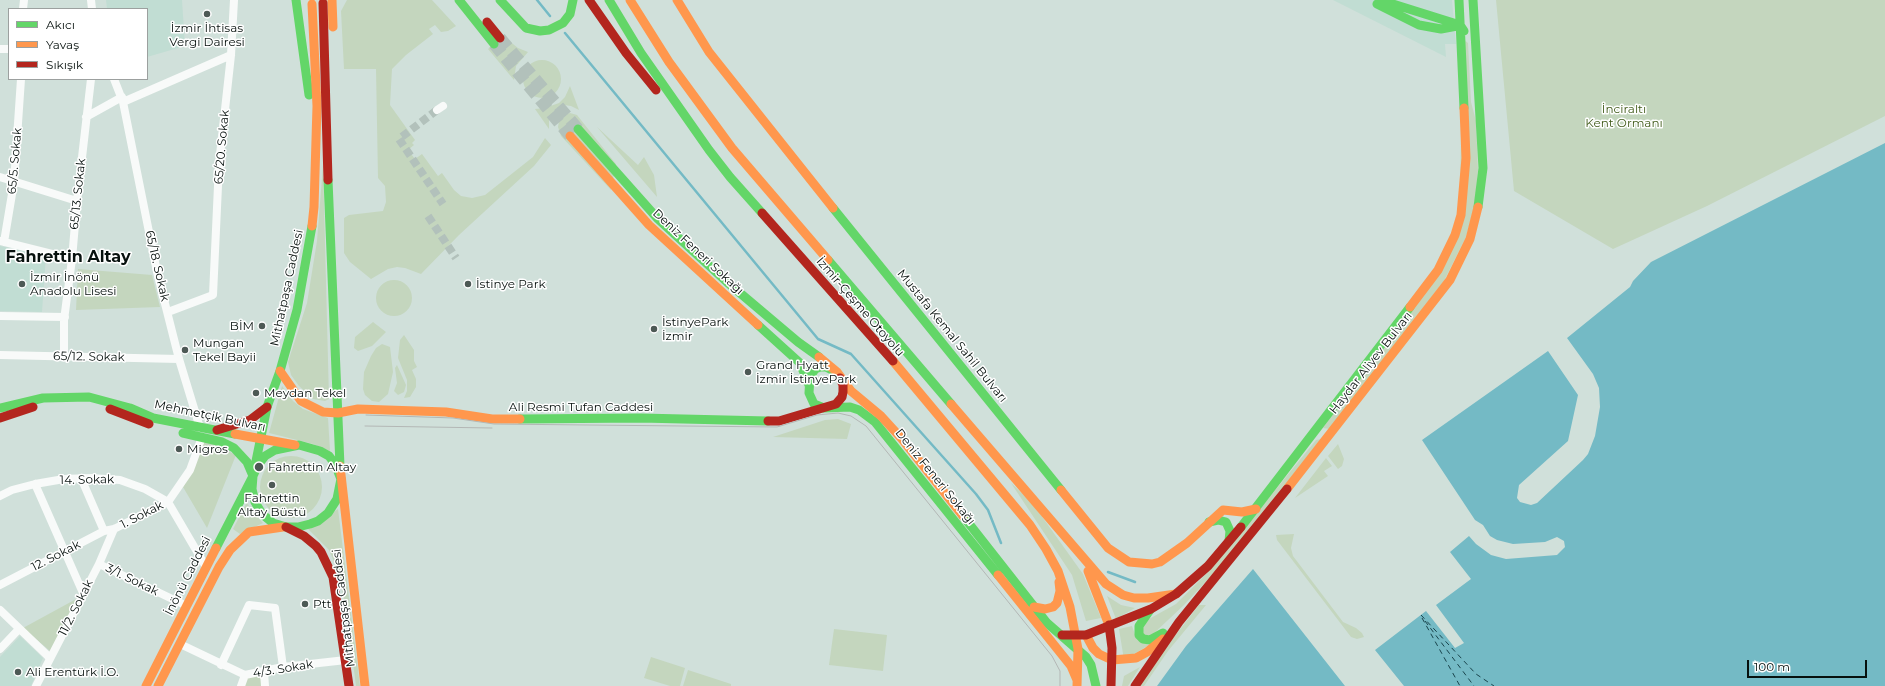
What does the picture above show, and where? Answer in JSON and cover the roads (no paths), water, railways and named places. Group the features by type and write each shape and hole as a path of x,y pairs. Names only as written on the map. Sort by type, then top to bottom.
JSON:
{"main road":[{"path":"296,0 309,96 310,162 314,207"},
{"path":"332,0 334,39"},
{"path":"459,0 497,41 467,0"},
{"path":"500,0 526,28 540,31 549,30 563,23 570,14 573,0"},
{"path":"589,0 626,53 672,110 709,150"},
{"name":"İzmir-Çeşme Otoyolu","path":"609,0 641,53 709,150 794,249 878,343 1030,525 1058,571 1070,607 1076,636"},
{"name":"İzmir-Çeşme Otoyolu","path":"630,0 669,62 732,148 1062,531 1080,556"},
{"name":"Mustafa Kemal Sahil Bulvarı","path":"677,0 709,52 1108,548 1128,562 1152,564 1160,562 1186,543 1223,510 1242,512 1256,509"},
{"path":"1380,0 1375,2 1378,5 1420,25 1441,29 1460,25 1468,17 1474,3"},
{"name":"Haydar Aliyev Bulvarı","path":"1062,635 1086,635 1151,609 1176,594 1203,571 1256,509 1438,270 1455,235 1461,216 1464,193 1466,158 1458,0"},
{"path":"323,3 331,250 341,479 337,499 328,513 318,521 298,527 286,527 273,523 262,514 255,502 252,489 253,476 265,456 275,450 298,445 329,456 335,464 341,479"},
{"name":"Haydar Aliyev Bulvarı","path":"1135,686 1179,622 1256,531 1450,280 1470,239 1479,203 1483,168 1474,3"},
{"name":"Mithatpaşa Caddesi","path":"253,476 267,407 280,371 302,284 310,242 314,207 317,106 312,4"},
{"path":"1460,25 1469,38 1479,110"},
{"path":"331,250 334,194 335,84"},
{"name":"Deniz Feneri Sokağı","path":"578,129 658,219 732,287 798,342 837,372 851,391 881,416 902,439 1054,630 1078,649 1091,665 1096,686"},
{"name":"Deniz Feneri Sokağı","path":"570,136 649,225 800,363 809,385 811,399 819,407 850,407 859,410 875,422 1071,666 1077,683"},
{"path":"809,385 812,374 820,367 826,367 837,372 843,385 842,397 836,404 824,408"},
{"path":"280,371 301,401 323,412 338,414"},
{"name":"Mehmetçik Bulvarı","path":"0,408 7,405 43,398 90,397 130,408 154,418 201,432 222,442 234,448 247,462 253,476"},
{"name":"Mehmetçik Bulvarı","path":"0,418 40,405 79,403 107,408 142,422 201,432 217,430 298,445"},
{"path":"217,430 250,420 267,407"},
{"name":"Ali Resmi Tufan Caddesi","path":"338,414 358,409 446,412 492,419 641,418 779,421 824,408"},
{"name":"İnönü Caddesi","path":"146,686 253,476"},
{"name":"Mithatpaşa Caddesi","path":"341,479 365,686"},
{"path":"1209,522 1218,520 1226,522 1230,531 1229,541"},
{"name":"Mithatpaşa Caddesi","path":"286,527 304,536 316,546 321,552 333,577 349,686"},
{"name":"İnönü Caddesi","path":"158,686 219,567 230,550 249,532 258,529 286,527"},
{"path":"1080,556 1106,584 1123,595 1148,598 1176,594"},
{"path":"1080,556 1099,596 1109,625 1112,660 1111,686"},
{"path":"1058,571 1070,585 1086,635 1093,648 1099,654 1112,660 1136,658 1147,652 1159,643 1179,622"},
{"path":"1034,606 1045,609 1053,607 1057,603 1060,592 1058,571"},
{"path":"1151,609 1138,629 1139,635 1143,639 1153,639 1179,622"},
{"path":"1078,649 1086,635"},
{"path":"1076,636 1078,649 1077,683"}],"street":[{"name":"65/20. Sokak","path":"168,312 213,295 219,164 231,55 234,0"},
{"path":"86,117 122,99 231,55"},
{"name":"65/5. Sokak","path":"2,241 14,182 21,80"},
{"name":"65/13. Sokak","path":"64,357 65,317 91,80"},
{"path":"114,80 122,99"},
{"name":"65/18. Sokak","path":"122,99 157,272 179,359 201,432"},
{"path":"0,177 77,201"},
{"path":"2,241 72,258"},
{"path":"0,316 65,317"},
{"name":"65/12. Sokak","path":"0,355 179,359"},
{"name":"1. Sokak","path":"114,529 168,502 190,470 201,432"},
{"path":"81,478 104,531"},
{"name":"14. Sokak","path":"0,496 12,490 35,484 81,478 120,480 145,489 168,502"},
{"path":"35,484 83,593"},
{"path":"168,502 206,567"},
{"name":"12. Sokak","path":"0,585 104,531 114,529"},
{"name":"11/2. Sokak","path":"36,686 99,564 114,529"},
{"name":"3/1. Sokak","path":"99,564 187,606"},
{"path":"220,664 249,605 275,608 283,667"},
{"path":"0,610 50,658"},
{"path":"0,649 19,629"},
{"name":"4/3. Sokak","path":"180,644 245,675 283,667 346,660"},
{"path":"264,672 265,686"},
{"path":"241,686 245,675"}],"water":[{"path":"1885,143 1885,686 1404,686 1375,650 1426,611 1455,648 1464,643 1436,605 1471,579 1450,552 1469,536 1476,544 1491,555 1506,559 1557,555 1565,547 1564,541 1557,537 1545,542 1513,544 1497,540 1490,536 1483,525 1475,520 1422,440 1548,351 1578,395 1568,441 1519,485 1517,498 1520,502 1531,505 1537,503 1583,460 1588,454 1595,436 1600,407 1599,388 1593,374 1567,338 1630,287 1633,281 1651,262"},
{"path":"1253,569 1345,686 1157,686 1186,646"}],"waterway":[{"path":"537,0 550,16"},
{"path":"565,33 818,339 851,354 976,494 988,510 1001,543"},
{"path":"1108,572 1135,582"}],"tunnel":[{"path":"500,38 578,129"},
{"path":"494,44 570,136"},
{"path":"437,110 399,139 443,204"},
{"path":"428,216 456,258"}],"tram line":[{"path":"366,415 453,418 494,424 777,427 817,415 838,413 851,416 866,426 1052,656 1060,671 1060,686"},
{"path":"365,426 492,428"}],"place":[{"name":"İzmir İhtisas Vergi Dairesi","path":"207,14"},
{"name":"İzmir İnönü Anadolu Lisesi","path":"22,284"},
{"name":"İstinye Park","path":"468,284"},
{"name":"BİM","path":"262,326"},
{"name":"İstinyePark İzmir","path":"654,329"},
{"name":"Mungan Tekel Bayii","path":"185,350"},
{"name":"Grand Hyatt İzmir İstinyePark","path":"748,372"},
{"name":"Meydan Tekel","path":"256,393"},
{"name":"Migros","path":"179,449"},
{"name":"Fahrettin Altay","path":"259,467"},
{"name":"Fahrettin Altay Büstü","path":"272,485"},
{"name":"Ptt","path":"305,604"},
{"name":"Ali Erentürk İ.O.","path":"18,672"}],"district":[{"name":"Fahrettin Altay","path":"68,257"}],"park label":[{"name":"İnciraltı Kent Ormanı","path":"1624,116"}]}
